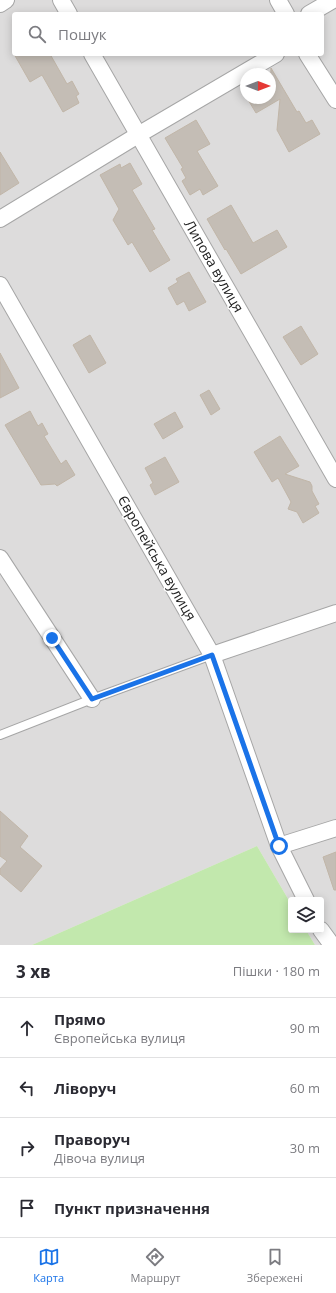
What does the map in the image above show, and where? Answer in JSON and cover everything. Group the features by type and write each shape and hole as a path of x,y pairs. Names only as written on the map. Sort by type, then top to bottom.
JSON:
{"street":[{"path":"0,4 6,0"},
{"path":"61,0 68,12"},
{"path":"278,0 285,12"},
{"path":"312,12 333,0"},
{"name":"Липова вулиця","path":"93,56 336,478"},
{"path":"0,219 138,135 273,56"},
{"path":"308,56 336,100"},
{"name":"Європейська вулиця","path":"0,285 212,655 279,846 304,897"},
{"path":"0,558 92,699"},
{"path":"212,655 336,613"},
{"path":"279,846 336,828"},
{"path":"323,933 332,945"}],"lane":[{"path":"0,735 92,699 212,655"}],"shaded area":[{"path":"0,0 336,0 336,945 315,945 308,933 324,933 324,897 288,897 288,899 257,846 32,945 0,945"}],"green space":[{"path":"257,846 288,899 288,933 308,933 315,945 32,945"}],"building":[{"path":"15,56 51,56 67,84 72,81 79,94 76,96 79,103 63,112 42,75 30,82"},
{"path":"276,76 297,112 299,111 306,123 312,120 320,134 289,152 277,130 280,99 276,101"},
{"path":"251,104 271,104 256,113"},
{"path":"196,120 210,144 197,151 218,186 203,195 200,189 190,195 182,181 186,178 181,169 183,168 165,138"},
{"path":"0,152 19,183 0,195"},
{"path":"130,163 142,184 132,190 155,229 152,230 170,260 150,272 132,242 128,245 113,220 119,209 100,175 120,164 121,168"},
{"path":"231,205 253,243 277,230 287,247 241,274 207,219"},
{"path":"189,272 206,302 189,311 184,301 177,305 168,288 178,282 176,279"},
{"path":"301,326 318,354 301,365 283,337"},
{"path":"90,335 106,363 89,373 73,345"},
{"path":"0,353 19,388 0,398"},
{"path":"209,390 220,409 211,415 200,395"},
{"path":"30,411 38,426 42,423 48,434 44,436 61,464 66,460 75,475 57,486 55,484 41,485 5,425"},
{"path":"175,412 183,427 163,439 154,424"},
{"path":"280,436 299,466 285,474 310,482 312,491 319,504 315,506 319,513 303,523 297,512 288,509 291,502 278,478 272,482 254,452"},
{"path":"165,457 179,482 155,495 150,485 153,483 145,468"},
{"path":"0,811 28,836 20,847 42,866 21,892 0,874 0,869 7,861 0,856"},
{"path":"336,852 336,890 334,890 323,857"}],"route":[{"path":"52,638 92,699 212,655 279,846"}]}
